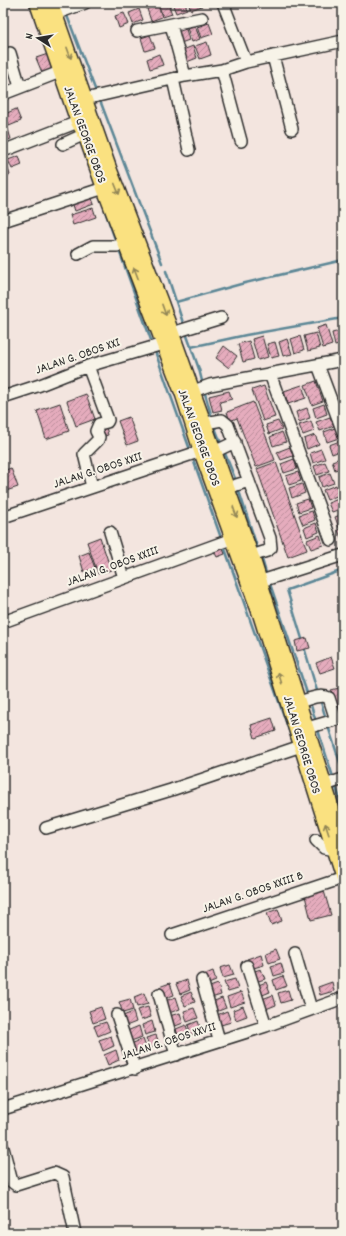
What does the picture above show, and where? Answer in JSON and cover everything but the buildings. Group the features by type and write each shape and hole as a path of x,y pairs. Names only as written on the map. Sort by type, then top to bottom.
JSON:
{"main road":[{"name":"JALAN GEORGE OBOS","path":"37,3 60,72 162,344 196,390 211,422 220,448 232,539 262,580 260,614 301,746 338,846"},
{"name":"JALAN GEORGE OBOS","path":"53,8 109,168 130,222 183,329 196,390 220,448 238,485 257,554 262,580 334,782 338,846 343,878"}],"street":[{"path":"53,8 85,3"},
{"path":"223,3 246,62"},
{"path":"137,30 171,25 202,18"},
{"path":"171,25 185,76"},
{"path":"85,99 185,76 222,70 246,62 343,40"},
{"path":"10,53 20,87"},
{"path":"273,56 292,129"},
{"path":"222,70 241,141"},
{"path":"3,94 60,72"},
{"path":"173,79 189,150"},
{"path":"63,144 82,128"},
{"path":"3,151 82,128"},
{"path":"3,221 104,188"},
{"path":"78,254 93,246 117,246 125,243"},
{"path":"183,329 221,318"},
{"name":"JALAN G. OBOS XXI","path":"3,397 40,385 88,366 162,344"},
{"path":"196,390 343,360"},
{"path":"318,365 343,432"},
{"path":"88,366 108,420 107,422 99,424 96,431 99,437 98,440 84,454 92,487"},
{"path":"270,374 331,540"},
{"path":"211,422 222,420 226,422 220,448 238,485 270,538 270,548 257,554"},
{"name":"JALAN G. OBOS XXII","path":"3,517 92,487 220,448"},
{"path":"110,532 124,578"},
{"name":"JALAN G. OBOS XXIII","path":"3,622 232,539"},
{"path":"262,580 343,555"},
{"path":"306,700 325,696 329,698 340,719 314,726"},
{"path":"46,828 171,790 301,746"},
{"path":"316,840 324,848 338,846"},
{"name":"JALAN G. OBOS XXIII B","path":"172,935 343,878"},
{"path":"295,954 311,1009"},
{"path":"247,966 266,1026"},
{"path":"202,980 219,1040"},
{"path":"159,994 176,1055"},
{"name":"JALAN G. OBOS XXVII","path":"3,1110 266,1026 343,998"},
{"path":"117,1015 135,1069"},
{"path":"3,1148 12,1182 16,1185 54,1173 63,1177 75,1233"}],"waterway":[{"path":"66,13 95,89"},
{"path":"101,103 162,263"},
{"path":"105,211 115,239"},
{"path":"120,253 151,340"},
{"path":"176,302 241,284 343,260"},
{"path":"166,271 184,326"},
{"path":"191,347 246,335 343,318"},
{"path":"186,333 203,385"},
{"path":"156,354 189,447"},
{"path":"204,390 212,418"},
{"path":"214,425 222,446"},
{"path":"224,451 236,481"},
{"path":"194,462 220,535"},
{"path":"238,488 258,550"},
{"path":"225,549 290,733"},
{"path":"261,556 267,576"},
{"path":"303,642 287,590 343,570"},
{"path":"269,581 308,696"},
{"path":"304,647 318,694"},
{"path":"320,699 326,719"},
{"path":"310,702 316,722"},
{"path":"328,726 343,772"},
{"path":"317,727 334,780"},
{"path":"335,784 343,809"},
{"path":"339,887 343,899"}]}
